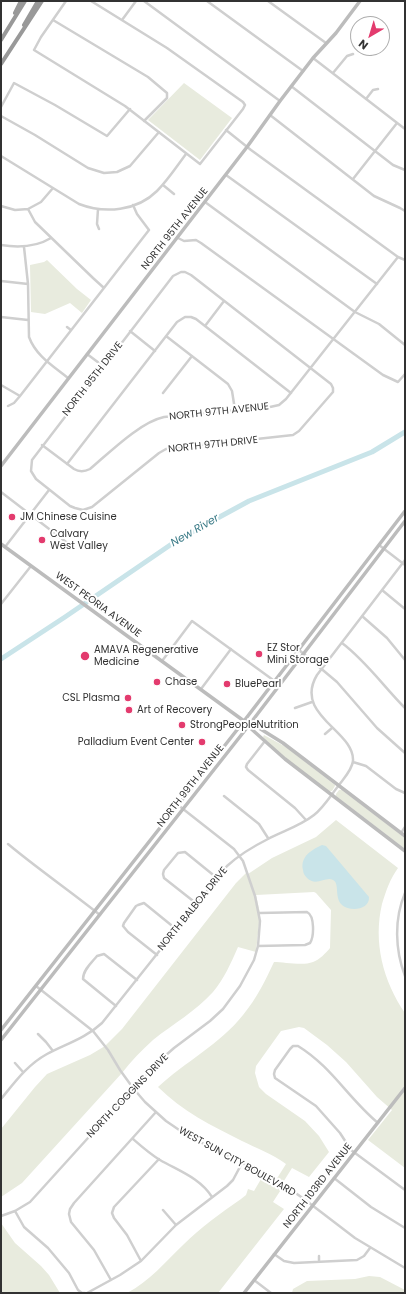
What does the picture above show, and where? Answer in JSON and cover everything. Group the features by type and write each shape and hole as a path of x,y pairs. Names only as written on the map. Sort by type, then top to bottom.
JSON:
{"highway":[{"path":"11,23 21,1"},
{"path":"1,40 25,1"},
{"path":"1,64 38,1"},
{"path":"1,64 42,1"}],"main road":[{"name":"NORTH 95TH AVENUE","path":"1,466 178,238 247,147 280,100 360,1"},
{"name":"NORTH 99TH AVENUE","path":"1,1030 3,1025 72,941 244,721 405,511"},
{"name":"NORTH 99TH AVENUE","path":"1,1040 250,724 405,521"},
{"name":"WEST PEORIA AVENUE","path":"1,544 244,721 283,743 405,836"},
{"path":"345,590 350,594"},
{"name":"WEST PEORIA AVENUE","path":"250,724 265,741 285,759 405,851"},
{"path":"205,771 210,775"},
{"path":"72,941 77,944"},
{"path":"20,1006 25,1010"},
{"name":"NORTH 103RD AVENUE","path":"244,1293 405,1088"}],"street":[{"path":"66,1 37,42 34,50 130,109 200,164 244,105 243,102 170,50 91,1"},
{"path":"122,20 136,1"},
{"path":"144,1 280,100"},
{"path":"207,1 303,71"},
{"path":"268,1 326,43"},
{"path":"52,20 148,77 168,93 167,98 144,121"},
{"path":"333,73 347,56 350,55"},
{"path":"313,58 405,129"},
{"path":"1,107 14,83 107,136 130,109"},
{"path":"291,86 395,166 405,170"},
{"path":"366,99 373,90 378,89"},
{"path":"270,115 377,198 398,207 405,212"},
{"path":"1,116 36,135 88,168 98,172 111,174 122,171 130,166 158,132"},
{"path":"353,179 397,123"},
{"path":"226,130 247,147 398,257 405,260"},
{"path":"1,156 79,204 98,209 117,210 134,205 152,196 163,185 186,154"},
{"path":"226,175 377,284"},
{"path":"163,185 174,194"},
{"path":"1,206 12,209 28,209 41,202 53,188"},
{"path":"205,202 355,312 379,324 405,345"},
{"path":"8,406 14,403 20,396 149,230 137,214 134,205"},
{"path":"28,209 35,222 104,288"},
{"path":"98,209 99,229"},
{"path":"1,245 24,247 40,244 51,238"},
{"path":"178,238 184,241 196,240 201,243 383,375 398,382 405,374"},
{"path":"24,247 28,284 29,337 37,353 68,378"},
{"name":"NORTH 97TH AVENUE","path":"42,445 76,470 86,470 139,428 154,420 277,406 291,393 398,257"},
{"name":"NORTH 95TH DRIVE","path":"49,490 36,479 31,471 32,460 173,276 181,272 185,272 224,301"},
{"path":"1,281 28,284"},
{"path":"205,326 224,301 311,368"},
{"path":"67,464 166,336 179,320 185,316 193,317 291,393"},
{"path":"1,318 28,320"},
{"path":"68,327 71,330"},
{"path":"130,332 155,351"},
{"path":"166,336 231,387 235,410"},
{"path":"87,354 103,366"},
{"path":"163,393 192,356"},
{"name":"NORTH 97TH DRIVE","path":"49,490 72,507 80,510 89,509 158,453 166,449 293,435 299,431 330,397 334,390 331,384 311,368"},
{"path":"1,386 20,396"},
{"path":"5,547 49,490"},
{"path":"1,492 70,545"},
{"path":"379,545 404,564"},
{"path":"405,560 404,564 382,590 317,675 312,685 311,695 312,702 316,708 348,746 352,754 353,762 366,766 396,789 405,793"},
{"path":"1,604 31,566"},
{"path":"382,590 405,609"},
{"path":"362,616 387,638 405,660"},
{"path":"162,661 192,621 280,685"},
{"path":"342,643 363,661 405,708"},
{"path":"201,690 231,649"},
{"path":"299,650 337,682 377,728 405,753"},
{"path":"295,708 312,702"},
{"path":"326,734 332,728"},
{"path":"265,741 246,767 295,808 306,820"},
{"name":"NORTH BALBOA DRIVE","path":"1,1099 23,1072 41,1058 93,1031 102,1023 227,866 268,838 293,828 319,810 349,772 353,762"},
{"path":"224,796 259,824 268,838"},
{"name":"NORTH COGGINS DRIVE","path":"1,1216 15,1211 30,1202 133,1088 164,1057 223,1009 244,980 254,960 258,946 260,913 246,867 240,856 228,843 178,805"},
{"path":"401,832 405,827"},
{"path":"8,844 39,870 100,915"},
{"path":"196,904 163,876 163,872 178,853 185,852 217,878"},
{"path":"405,893 400,909 397,935 399,955 405,976"},
{"path":"157,955 125,930 123,924 130,914 138,904 144,903 176,929"},
{"path":"258,946 305,945 310,944 312,939 312,917 307,912 260,913"},
{"path":"116,1006 83,979 84,973 91,964 98,956 104,954 137,980"},
{"name":"WEST SUN CITY BOULEVARD","path":"36,986 93,1031 108,1050 133,1088 166,1121 188,1136 280,1182 370,1248 405,1268"},
{"path":"38,1034 53,1051"},
{"path":"378,1123 328,1070 298,1046 293,1046 290,1049 274,1072 276,1078 316,1106 338,1130 348,1146 354,1152 405,1190"},
{"path":"15,1063 23,1072"},
{"path":"111,1280 94,1250 70,1222 69,1214 72,1205 156,1112"},
{"path":"133,1138 159,1159 198,1181 212,1197"},
{"path":"141,1261 112,1213 114,1207 159,1159"},
{"path":"15,1211 24,1227 48,1248 69,1273 78,1290 82,1293 86,1293 120,1275 141,1261 176,1225 227,1186 233,1180 242,1163"},
{"path":"334,1178 372,1207 405,1228"},
{"path":"163,1210 176,1225"},
{"path":"64,1215 69,1214"},
{"path":"274,1254 284,1261 294,1264 357,1260 364,1256 370,1248"},
{"path":"319,1256 319,1262"},
{"path":"254,1280 271,1293"}],"shaded area":[{"path":"184,83 232,118 200,160 148,120"},
{"path":"47,260 77,289 91,300 82,313 70,303 45,314 31,312 30,265"},
{"path":"264,735 286,747 335,785 332,791 329,791 286,759 263,737"},
{"path":"339,790 342,790 405,838 405,849 336,796"},
{"path":"336,820 398,868 390,881 382,904 379,933 382,961 386,974 397,1001 405,1013 405,1168 368,1140 392,1110 377,1097 346,1062 327,1045 304,1028 299,1027 281,1031 256,1066 255,1073 259,1087 266,1094 305,1121 319,1136 329,1152 309,1177 292,1168 282,1184 284,1185 273,1202 284,1209 218,1293 127,1293 143,1283 157,1271 204,1226 246,1195 248,1189 254,1191 264,1174 276,1180 286,1164 270,1154 209,1124 187,1111 158,1087 179,1069 213,1044 234,1025 257,996 274,962 299,964 313,962 318,960 330,948 331,910 314,892 256,895 260,913 256,952 238,947 224,976 213,992 184,1017 153,1040 133,1060 22,1183 1,1197 1,1129 47,1074 90,1055 105,1046 122,1029 236,883 247,872 248,874 272,858 316,837"},
{"path":"1,1223 15,1243 49,1275 60,1293 1,1293"},
{"path":"369,1276 380,1277 405,1290 405,1293 292,1293 293,1289 307,1281 355,1279"}],"water":[{"path":"322,845 326,846 369,897 366,905 354,909 345,907 338,899 336,884 333,880 327,879 314,882 307,878 303,872 303,861 307,854"}],"waterway":[{"name":"New River","path":"1,659 179,539 249,501 372,452 405,432"}],"place":[{"name":"JM Chinese Cuisine","path":"12,517"},
{"name":"Calvary West Valley","path":"42,540"},
{"name":"EZ Stor Mini Storage","path":"259,654"},
{"name":"AMAVA Regenerative Medicine","path":"85,656"},
{"name":"Chase","path":"157,682"},
{"name":"BluePearl","path":"227,684"},
{"name":"CSL Plasma","path":"128,698"},
{"name":"Art of Recovery","path":"129,710"},
{"name":"StrongPeopleNutrition","path":"182,725"},
{"name":"Palladium Event Center","path":"202,742"}]}
